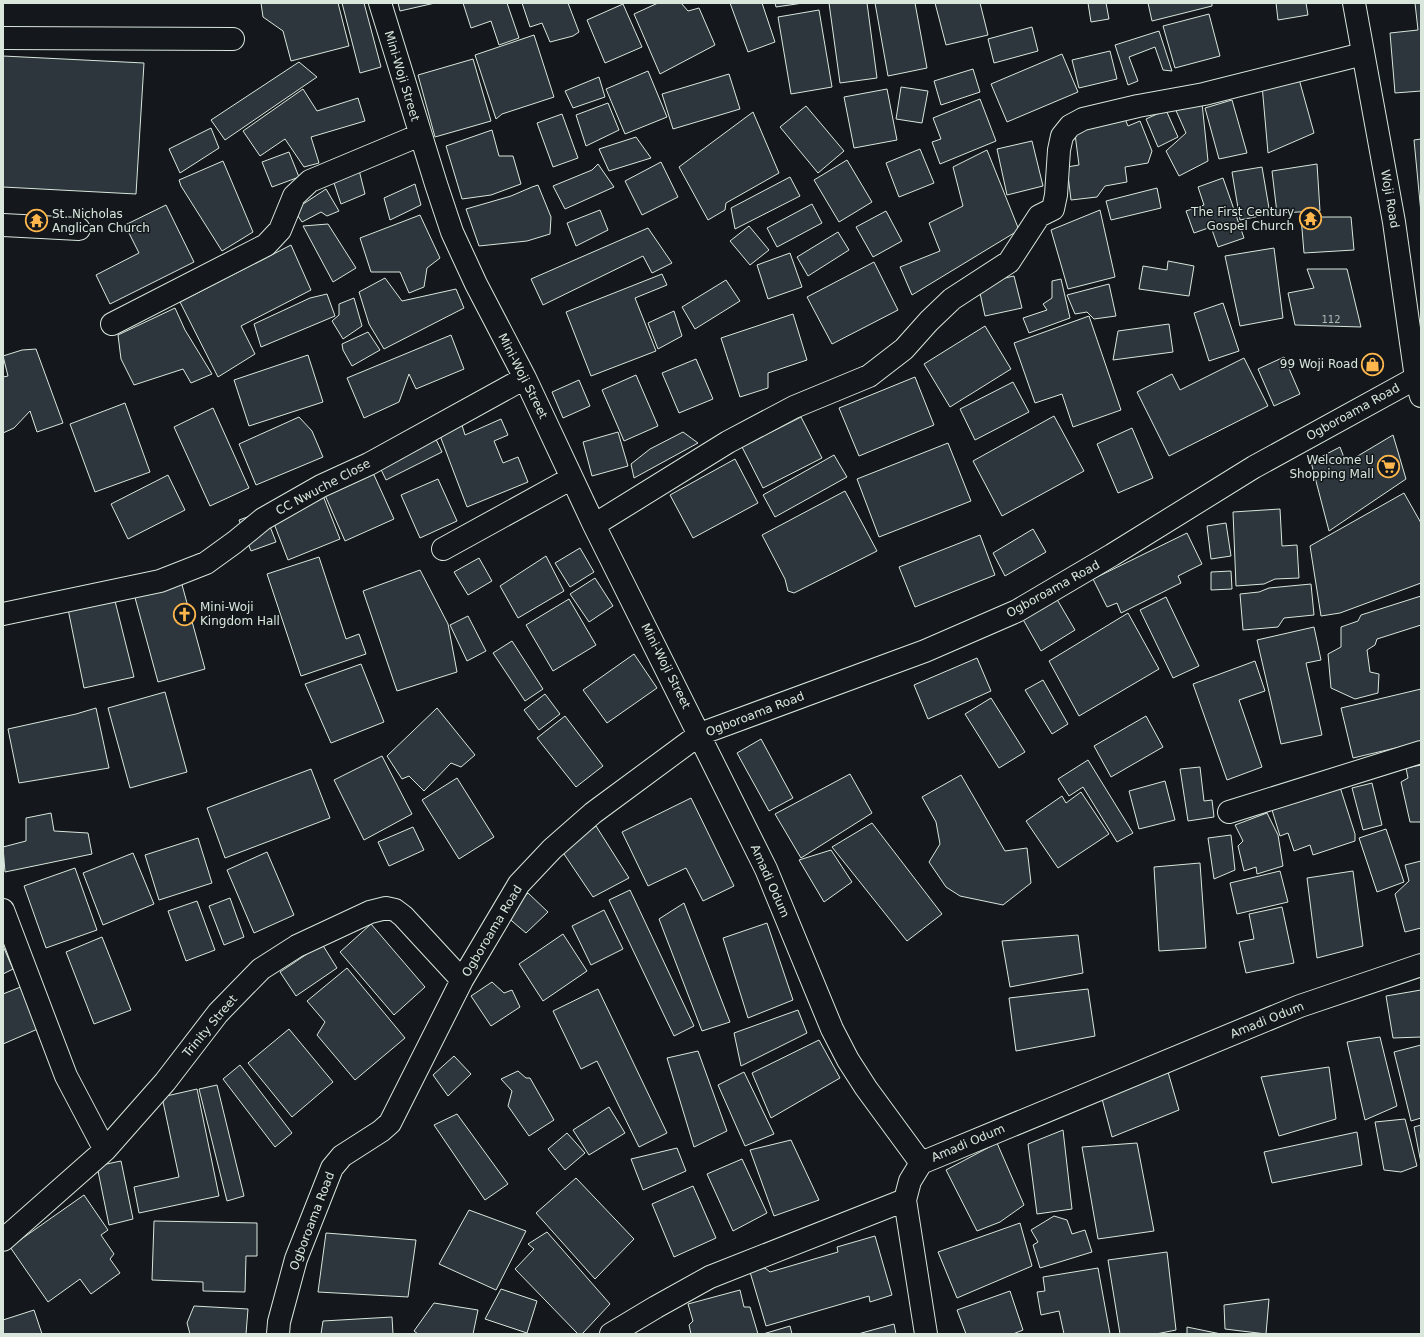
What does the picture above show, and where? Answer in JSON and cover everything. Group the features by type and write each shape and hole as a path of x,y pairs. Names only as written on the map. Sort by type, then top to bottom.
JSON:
{"street":[{"name":"Mini-Woji Street","path":"380,3 420,135 452,232 476,284 525,378 594,525 700,734"},
{"name":"Woji Road","path":"1354,3 1394,222 1418,387"},
{"path":"3,38 233,39"},
{"path":"594,525 728,442 794,407 869,376 904,349 929,321 952,299 1009,262 1039,216 1053,209 1056,195 1059,150 1062,136 1070,126 1083,119 1138,106 1204,94 1364,54"},
{"path":"112,324 266,245 280,230 294,196 310,181 420,135"},
{"path":"3,225 79,229"},
{"name":"CC Nwuche Close","path":"3,614 160,581 206,563 263,519 321,486 369,464 525,378"},
{"name":"Ogboroama Road","path":"278,1334 279,1322 296,1259 332,1168 342,1156 381,1131 390,1122 462,980 519,884 552,849 592,814 700,734 926,651 1017,611 1112,555 1254,467 1418,387"},
{"path":"444,549 572,478"},
{"name":"Amadi Odum","path":"700,734 766,869 832,1029 848,1060 866,1088 921,1163 1300,1006 1421,965"},
{"path":"1229,812 1421,752"},
{"name":"Trinity Street","path":"3,1240 105,1150 166,1082 218,1013 261,969 297,946 370,912 386,908 395,910 403,916 462,980"},
{"path":"3,910 66,1076 105,1150"},
{"path":"921,1163 910,1181 905,1200 926,1334"},
{"path":"611,1334 710,1276 905,1200"}],"building":[{"path":"261,3 338,3 349,46 291,61 283,31 263,17"},
{"path":"342,3 364,3 381,67 360,73"},
{"path":"398,3 435,3 400,11"},
{"path":"463,3 507,3 519,38 499,45 491,21 471,28"},
{"path":"522,3 568,3 579,32 573,36 550,42 542,23 530,27"},
{"path":"658,3 681,3 688,11 699,8 715,45 660,74 634,14"},
{"path":"730,3 762,3 775,42 748,52"},
{"path":"775,3 803,3 776,7"},
{"path":"829,3 867,3 877,78 840,83"},
{"path":"875,3 915,3 927,68 888,76"},
{"path":"935,3 980,3 988,35 946,45"},
{"path":"1088,3 1106,3 1109,19 1091,22"},
{"path":"1148,3 1212,3 1212,6 1152,21"},
{"path":"1276,3 1306,3 1308,15 1278,20"},
{"path":"1415,3 1421,3 1421,91 1395,93 1390,33 1418,30"},
{"path":"623,4 642,47 605,63 587,20"},
{"path":"819,10 832,87 791,94 778,17"},
{"path":"1209,14 1220,56 1175,68 1163,26"},
{"path":"1032,27 1038,51 994,63 988,39"},
{"path":"1159,31 1172,71 1163,70 1155,47 1129,57 1138,81 1128,85 1115,45"},
{"path":"534,35 554,97 502,114 496,119 475,55"},
{"path":"1110,51 1117,79 1079,88 1072,60"},
{"path":"1062,54 1078,92 1007,122 991,84"},
{"path":"3,56 144,63 136,194 3,187"},
{"path":"473,59 491,121 435,137 418,75"},
{"path":"299,62 317,77 225,140 211,120"},
{"path":"973,69 980,92 941,105 934,81"},
{"path":"648,71 667,117 625,134 606,89"},
{"path":"729,74 740,109 673,129 662,94"},
{"path":"599,77 605,97 573,108 565,91"},
{"path":"1299,79 1314,133 1268,153 1262,85"},
{"path":"901,87 928,91 922,123 896,119"},
{"path":"303,89 317,111 358,98 365,121 311,137 319,163 304,167 285,139 260,156 243,131"},
{"path":"887,89 897,140 854,148 844,97"},
{"path":"980,99 996,141 940,164 932,142 941,139 933,118"},
{"path":"1232,100 1247,153 1219,159 1205,108"},
{"path":"608,103 619,130 586,146 576,115"},
{"path":"1202,103 1208,161 1179,176 1166,151 1186,133 1174,106"},
{"path":"806,106 844,151 818,173 780,127"},
{"path":"1166,110 1178,137 1158,147 1146,119"},
{"path":"753,112 779,173 726,203 725,210 708,220 679,167"},
{"path":"562,114 578,158 553,167 537,123"},
{"path":"1123,114 1128,126 1140,121 1152,151 1148,163 1125,167 1127,182 1105,186 1097,197 1071,200 1067,167 1079,165 1075,134"},
{"path":"211,128 219,148 180,173 169,149"},
{"path":"492,130 499,156 513,156 521,184 491,195 462,199 446,146"},
{"path":"636,137 651,158 609,171 599,149"},
{"path":"1421,139 1421,213 1414,140"},
{"path":"1032,141 1043,186 1007,195 997,149"},
{"path":"920,149 934,183 899,197 886,163"},
{"path":"987,150 1019,230 912,295 900,267 940,251 929,223 963,206 953,167"},
{"path":"289,152 299,177 272,187 262,162"},
{"path":"847,160 872,202 839,222 814,180"},
{"path":"223,161 253,232 222,251 181,186 179,180"},
{"path":"661,162 678,197 642,215 625,181"},
{"path":"598,164 614,187 565,209 553,186 592,170"},
{"path":"1317,164 1320,211 1277,213 1272,171"},
{"path":"1262,167 1270,214 1240,220 1232,172"},
{"path":"359,170 365,194 341,204 333,180"},
{"path":"790,177 800,196 735,229 731,208"},
{"path":"1223,178 1244,238 1218,247 1211,227 1194,233 1186,211 1204,205 1198,187"},
{"path":"415,184 421,205 390,220 384,198"},
{"path":"538,185 551,217 550,234 527,241 479,246 466,209 511,196"},
{"path":"1157,188 1161,208 1111,220 1106,201"},
{"path":"326,189 339,211 327,216 321,212 302,222 294,210"},
{"path":"812,204 822,223 777,247 767,228"},
{"path":"166,205 194,262 110,304 96,275 139,253 125,225"},
{"path":"600,210 608,230 576,246 567,223"},
{"path":"1100,210 1115,277 1068,289 1051,230"},
{"path":"886,211 902,241 873,257 856,227"},
{"path":"420,215 440,258 427,268 424,287 409,293 400,272 371,272 360,238"},
{"path":"1301,217 1351,217 1354,250 1304,253"},
{"path":"328,224 356,268 333,282 303,226"},
{"path":"749,226 769,250 750,265 730,241"},
{"path":"648,228 672,263 652,273 643,256 543,305 531,279"},
{"path":"838,232 849,250 808,276 797,257"},
{"path":"291,245 311,290 241,326 255,354 218,377 180,302"},
{"path":"1274,248 1283,318 1240,326 1225,256"},
{"path":"790,253 802,287 768,299 757,265"},
{"path":"1168,261 1194,266 1189,296 1139,289 1143,266 1167,270"},
{"path":"874,262 898,310 832,344 807,297"},
{"path":"1307,269 1347,269 1361,327 1295,325 1288,293 1314,288"},
{"path":"662,274 667,285 635,298 656,351 591,376 566,312"},
{"path":"1014,276 1022,308 985,316 978,284"},
{"path":"385,278 402,301 456,289 464,308 384,349 369,324 359,292"},
{"path":"1061,279 1070,318 1029,333 1023,318 1047,310 1043,304 1052,298 1052,281"},
{"path":"726,280 740,301 695,329 682,307"},
{"path":"1109,284 1116,316 1094,319 1087,312 1075,314 1067,295"},
{"path":"327,294 335,316 261,347 254,324 310,298"},
{"path":"354,298 362,326 343,339 332,321 339,315 339,304"},
{"path":"1223,303 1239,351 1209,361 1194,313"},
{"path":"175,308 185,330 212,374 191,383 183,369 134,385 121,359 118,335"},
{"path":"674,311 682,336 658,349 648,323"},
{"path":"793,314 807,360 768,373 768,388 740,397 721,338"},
{"path":"1089,316 1121,410 1073,427 1062,394 1035,403 1014,343"},
{"path":"1169,324 1173,352 1113,360 1118,331"},
{"path":"985,326 1011,369 950,407 924,364"},
{"path":"368,332 380,350 352,366 343,350 342,344"},
{"path":"451,335 464,369 416,389 409,374 399,402 364,418 347,378"},
{"path":"36,349 63,423 37,432 30,411 14,428 3,433 3,377 8,376 3,356 22,350"},
{"path":"308,355 323,402 249,426 234,380"},
{"path":"1284,357 1300,394 1274,406 1258,369"},
{"path":"1244,358 1268,406 1169,456 1137,392 1172,374 1180,390"},
{"path":"696,359 713,399 679,413 662,373"},
{"path":"636,375 658,426 624,441 602,390"},
{"path":"915,377 934,425 859,456 839,408"},
{"path":"579,380 590,406 563,418 552,392"},
{"path":"1013,382 1029,412 975,440 960,409"},
{"path":"125,403 150,472 95,492 70,424"},
{"path":"213,408 249,488 210,506 174,427"},
{"path":"1054,416 1084,471 1002,516 973,461"},
{"path":"299,417 312,431 323,457 256,485 239,444"},
{"path":"801,417 822,458 763,488 742,447"},
{"path":"501,419 508,435 494,441 503,463 518,457 528,482 467,507 439,433 461,422 465,435"},
{"path":"1132,428 1153,478 1118,493 1097,444"},
{"path":"618,432 628,466 592,476 583,442"},
{"path":"683,432 698,443 634,478 631,464 650,449"},
{"path":"433,433 442,452 386,480 377,461"},
{"path":"1393,435 1406,479 1329,531 1311,462 1340,447 1346,463"},
{"path":"948,443 971,501 879,537 857,479"},
{"path":"834,455 847,477 775,517 763,495"},
{"path":"735,459 758,503 693,538 670,495"},
{"path":"369,464 394,519 345,541 321,486"},
{"path":"168,475 185,510 128,539 111,504"},
{"path":"438,479 457,521 420,538 401,495"},
{"path":"320,488 340,539 288,560 268,508"},
{"path":"845,491 877,551 794,593 788,591 785,579 762,535"},
{"path":"1404,493 1421,523 1421,583 1340,613 1321,616 1310,546"},
{"path":"1280,509 1282,546 1297,545 1299,578 1275,579 1264,584 1236,586 1233,512"},
{"path":"264,511 276,542 251,551 239,520"},
{"path":"1226,523 1231,556 1211,559 1207,526"},
{"path":"1033,529 1046,552 1005,576 993,553"},
{"path":"1187,533 1202,564 1178,576 1181,583 1121,613 1117,603 1107,607 1093,579"},
{"path":"980,535 995,575 915,607 899,567"},
{"path":"580,548 594,572 570,587 555,563"},
{"path":"546,556 564,591 518,618 500,586"},
{"path":"319,557 346,639 359,634 366,654 301,676 267,574"},
{"path":"479,558 492,581 468,595 454,572"},
{"path":"420,570 448,624 457,672 397,691 363,591"},
{"path":"1231,571 1232,589 1211,590 1211,572"},
{"path":"595,578 613,606 589,622 570,594"},
{"path":"181,581 205,669 158,682 134,594"},
{"path":"1311,584 1314,615 1284,618 1278,627 1243,630 1240,594 1259,592 1269,588"},
{"path":"1055,596 1075,630 1041,651 1021,616"},
{"path":"1421,596 1421,625 1377,639 1375,645 1367,650 1370,672 1379,674 1378,693 1355,699 1331,688 1328,654 1341,647 1341,627 1358,621 1361,615"},
{"path":"1166,597 1199,666 1173,678 1140,610"},
{"path":"569,599 596,645 553,671 526,625"},
{"path":"115,601 134,677 84,688 68,609"},
{"path":"1128,613 1159,669 1079,716 1049,661"},
{"path":"468,616 486,651 467,661 450,625"},
{"path":"1314,627 1321,660 1306,663 1322,735 1281,744 1257,640"},
{"path":"512,641 543,689 525,701 493,653"},
{"path":"634,654 657,688 607,723 583,690"},
{"path":"977,658 991,691 928,719 914,685"},
{"path":"1255,661 1265,691 1239,700 1262,767 1227,780 1193,684"},
{"path":"361,664 384,722 331,743 305,684"},
{"path":"1043,680 1068,724 1052,734 1025,690"},
{"path":"1421,689 1421,742 1353,758 1341,708"},
{"path":"165,692 187,772 130,788 108,708"},
{"path":"545,694 560,714 539,730 524,710"},
{"path":"991,698 1025,752 999,768 965,714"},
{"path":"96,708 109,768 19,783 8,729"},
{"path":"437,708 475,755 461,767 451,763 424,791 409,776 402,779 387,756"},
{"path":"565,716 603,766 576,787 537,738"},
{"path":"1146,716 1163,747 1111,777 1094,746"},
{"path":"761,739 793,798 769,811 737,753"},
{"path":"382,756 412,814 364,840 334,780"},
{"path":"1088,760 1133,833 1117,842 1083,787 1069,796 1058,779"},
{"path":"1421,765 1421,822 1410,822 1401,782 1408,778 1406,768"},
{"path":"1200,767 1204,801 1212,800 1214,817 1188,821 1180,769"},
{"path":"311,769 330,818 225,858 207,808"},
{"path":"850,774 872,813 801,858 775,814"},
{"path":"961,775 1005,851 1027,848 1031,883 1003,905 960,896 946,887 929,862 940,844 936,822 922,797"},
{"path":"457,778 494,837 459,859 422,800"},
{"path":"1165,781 1175,820 1139,829 1129,791"},
{"path":"1372,783 1382,825 1363,830 1352,788"},
{"path":"1340,787 1355,834 1355,841 1313,855 1310,845 1294,851 1288,833 1280,836 1272,810"},
{"path":"1081,792 1109,834 1058,868 1026,821 1062,796 1066,803"},
{"path":"691,798 734,886 703,901 686,868 648,886 622,832"},
{"path":"51,813 54,831 88,833 92,854 5,872 3,847 26,841 26,818"},
{"path":"1267,813 1278,835 1283,866 1257,874 1256,867 1244,871 1238,846 1243,841 1235,825"},
{"path":"872,823 942,914 907,941 832,847"},
{"path":"596,826 629,878 593,897 562,851"},
{"path":"413,827 424,850 389,866 378,842"},
{"path":"1386,829 1404,882 1377,892 1359,838"},
{"path":"1231,835 1235,870 1214,879 1208,838"},
{"path":"198,838 212,883 159,900 145,855"},
{"path":"831,850 852,882 824,902 799,860"},
{"path":"267,852 294,915 254,933 227,870"},
{"path":"133,853 154,904 103,925 83,873"},
{"path":"1421,861 1421,928 1405,932 1395,894 1409,881 1405,865"},
{"path":"1200,863 1206,948 1159,951 1154,867"},
{"path":"75,868 97,930 46,948 24,886"},
{"path":"1280,871 1288,902 1237,914 1230,883"},
{"path":"1353,871 1363,946 1317,958 1307,878"},
{"path":"630,890 694,1026 674,1036 609,900"},
{"path":"528,893 548,912 526,933 506,916"},
{"path":"230,898 244,937 224,945 209,906"},
{"path":"197,901 215,950 186,961 168,911"},
{"path":"684,903 730,1022 702,1031 659,919"},
{"path":"1282,907 1294,963 1246,973 1239,942 1254,939 1249,914"},
{"path":"604,910 623,949 591,965 572,926"},
{"path":"767,923 793,1000 748,1018 723,938"},
{"path":"371,924 425,987 394,1015 340,952"},
{"path":"563,934 587,971 543,1001 519,964"},
{"path":"1078,935 1083,973 1010,987 1002,941"},
{"path":"102,937 131,1010 94,1024 66,952"},
{"path":"322,944 337,968 296,996 280,972"},
{"path":"3,946 13,969 3,974"},
{"path":"347,968 405,1038 355,1080 317,1035 325,1022 307,1001"},
{"path":"492,982 504,993 512,990 520,1007 491,1026 471,996"},
{"path":"23,986 40,1028 3,1044 3,994"},
{"path":"598,989 667,1133 639,1147 597,1061 581,1069 553,1011"},
{"path":"1088,989 1095,1036 1016,1051 1009,998"},
{"path":"1421,990 1421,1037 1393,1038 1386,996"},
{"path":"798,1010 807,1033 741,1066 734,1033"},
{"path":"289,1029 333,1082 292,1117 248,1063"},
{"path":"1380,1037 1397,1106 1365,1120 1347,1042"},
{"path":"819,1040 840,1078 771,1118 752,1073"},
{"path":"1421,1045 1421,1118 1411,1121 1394,1052"},
{"path":"698,1051 727,1131 694,1147 667,1058"},
{"path":"454,1056 471,1074 448,1096 433,1075"},
{"path":"240,1065 292,1133 275,1147 223,1079"},
{"path":"1329,1067 1336,1119 1279,1136 1261,1077"},
{"path":"518,1071 526,1078 530,1078 554,1120 529,1136 508,1106 512,1091 501,1079"},
{"path":"744,1072 774,1134 745,1146 718,1085"},
{"path":"1168,1072 1179,1110 1112,1137 1101,1095"},
{"path":"217,1085 244,1196 227,1201 199,1089"},
{"path":"197,1089 219,1196 139,1213 134,1187 179,1177 162,1097"},
{"path":"609,1107 625,1133 589,1155 573,1130"},
{"path":"457,1114 508,1184 485,1200 434,1125"},
{"path":"1405,1119 1417,1166 1401,1172 1384,1170 1375,1122"},
{"path":"1421,1125 1421,1163 1414,1127"},
{"path":"1063,1130 1072,1209 1037,1214 1028,1144"},
{"path":"1357,1132 1362,1165 1272,1183 1264,1152"},
{"path":"567,1133 585,1153 565,1170 548,1149"},
{"path":"791,1140 819,1200 774,1216 750,1150"},
{"path":"997,1143 1024,1205 1000,1222 977,1231 946,1170"},
{"path":"1137,1143 1154,1231 1098,1239 1082,1147"},
{"path":"677,1148 686,1171 643,1190 631,1159"},
{"path":"742,1159 767,1213 733,1231 707,1174"},
{"path":"121,1161 133,1219 109,1225 97,1166"},
{"path":"576,1178 634,1239 595,1279 536,1213"},
{"path":"693,1186 716,1238 674,1257 652,1204"},
{"path":"84,1195 108,1230 101,1235 114,1254 110,1259 120,1273 91,1294 80,1279 48,1302 10,1247"},
{"path":"469,1210 526,1231 496,1290 439,1264"},
{"path":"1054,1216 1067,1220 1072,1234 1085,1230 1092,1252 1040,1268 1033,1245 1038,1242 1031,1230"},
{"path":"154,1221 257,1223 257,1256 246,1256 245,1292 203,1291 203,1282 152,1280"},
{"path":"1020,1223 1032,1266 957,1298 938,1252"},
{"path":"547,1232 610,1304 582,1334 578,1334 515,1269 534,1249 528,1244"},
{"path":"326,1233 416,1240 408,1297 318,1292"},
{"path":"875,1236 892,1295 870,1302 869,1296 766,1326 750,1272 765,1268 770,1272 838,1252 837,1247"},
{"path":"1167,1252 1176,1330 1156,1334 1120,1334 1108,1260"},
{"path":"1098,1268 1110,1334 1064,1334 1059,1311 1041,1315 1037,1292 1045,1291 1043,1277"},
{"path":"501,1289 537,1301 527,1333 485,1319"},
{"path":"740,1290 744,1307 750,1307 758,1334 691,1334 689,1325 693,1321 688,1304"},
{"path":"1010,1291 1023,1330 1013,1334 966,1334 957,1310"},
{"path":"1269,1299 1266,1334 1225,1329 1224,1305"},
{"path":"434,1303 478,1310 473,1334 418,1334 414,1331"},
{"path":"194,1306 248,1309 246,1334 190,1334 187,1323"},
{"path":"34,1310 42,1334 3,1334 3,1320"},
{"path":"392,1317 393,1334 321,1334 323,1321"},
{"path":"894,1324 896,1334 858,1334"},
{"path":"790,1326 792,1334 763,1334"},
{"path":"1187,1327 1221,1334 1187,1334"}],"place":[{"name":"The First Century Gospel Church","path":"1310,219"},
{"name":"St. Nicholas Anglican Church","path":"36,221"},
{"name":"99 Woji Road","path":"1373,364"},
{"name":"Welcome U Shopping Mall","path":"1389,467"},
{"name":"Mini-Woji Kingdom Hall","path":"184,614"}]}
